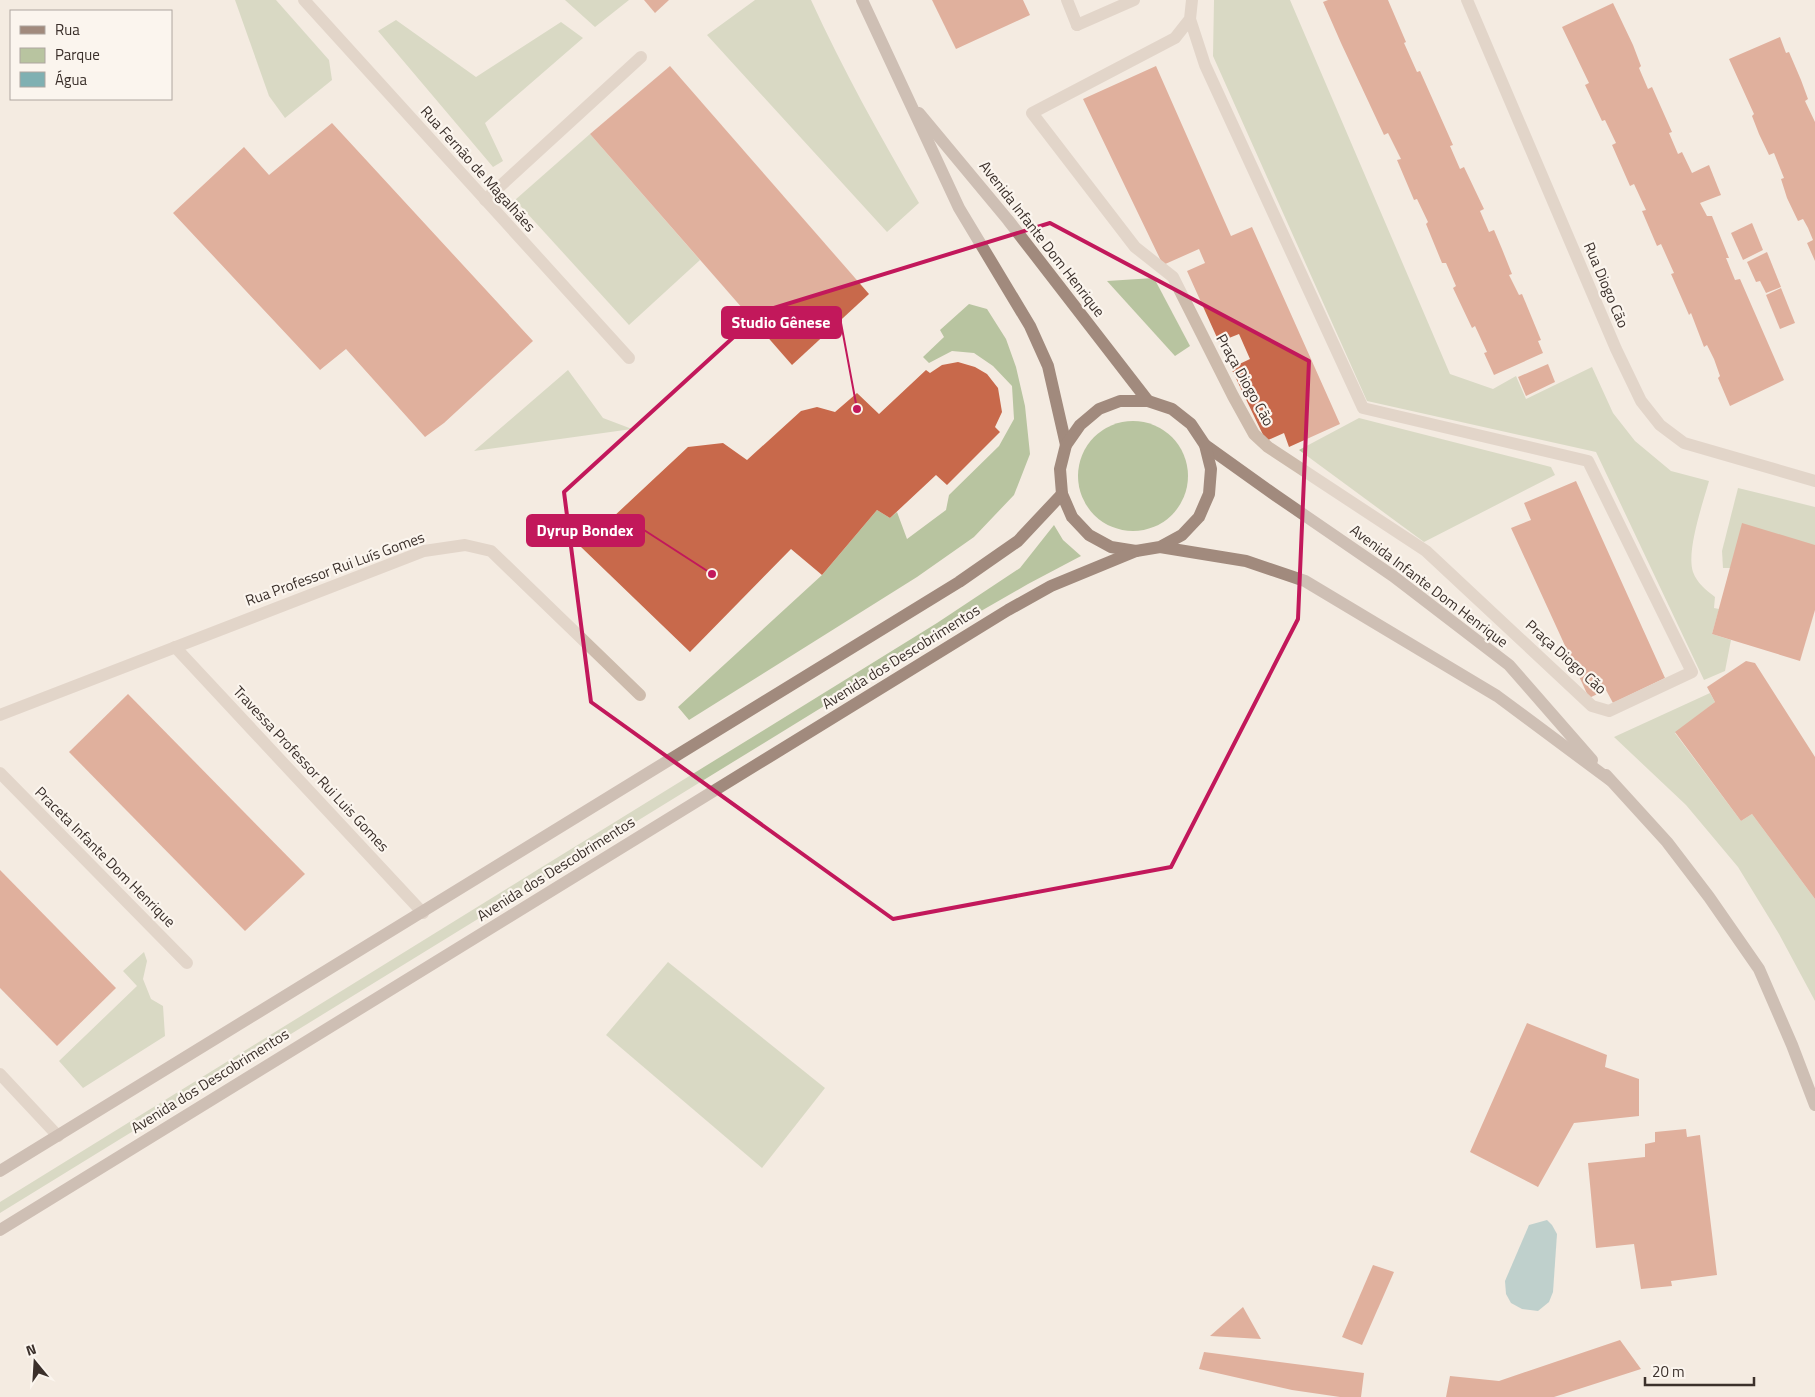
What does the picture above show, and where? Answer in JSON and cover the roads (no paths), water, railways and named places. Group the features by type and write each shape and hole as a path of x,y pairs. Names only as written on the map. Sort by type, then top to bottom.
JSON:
{"main road":[{"name":"Avenida Infante Dom Henrique","path":"862,0 959,208 1030,326 1048,366 1066,445"},
{"name":"Avenida Infante Dom Henrique","path":"908,99 1008,220 1148,401"},
{"name":"Avenida Infante Dom Henrique","path":"1160,547 1182,535 1199,517 1209,494 1211,469 1205,445 1191,424 1172,409 1148,401 1120,401 1100,409 1080,425 1066,445 1060,469 1062,494 1072,517 1089,535 1111,547 1136,551 1160,547 1246,561 1305,581 1497,696 1610,780"},
{"name":"Avenida Infante Dom Henrique","path":"1205,445 1393,576 1509,665 1667,842 1708,896 1759,969 1792,1045 1815,1105"},
{"path":"0,1171 423,913 959,582 1018,541 1062,494"},
{"name":"Avenida dos Descobrimentos","path":"0,1230 1008,610 1051,586 1136,551"}],"street":[{"name":"Rua Fernão de Magalhães","path":"304,0 629,358"},
{"path":"1067,0 1078,25 1134,0"},
{"name":"Praça Diogo Cão","path":"1190,20 1175,38 1032,113 1135,247 1173,277 1254,434 1268,447 1426,551 1592,706 1609,711 1692,672 1588,461 1364,408 1204,65 1190,20 1192,0"},
{"name":"Rua Diogo Cão","path":"1467,0 1616,349 1641,401 1660,425 1684,442 1815,481"},
{"path":"485,200 642,58"},
{"name":"Rua Professor Rui Luís Gomes","path":"0,715 424,550 465,545 491,551 640,695"},
{"name":"Travessa Professor Rui Luis Gomes","path":"175,647 423,913"},
{"name":"Praceta Infante Dom Henrique","path":"0,774 186,962"},
{"path":"0,1074 58,1136"}],"water":[{"path":"1547,1220 1557,1234 1553,1292 1549,1302 1538,1311 1522,1309 1511,1303 1506,1294 1505,1281 1529,1225"}],"place":[{"name":"Studio Gênese","path":"857,409"},
{"name":"Dyrup Bondex","path":"712,574"}]}
